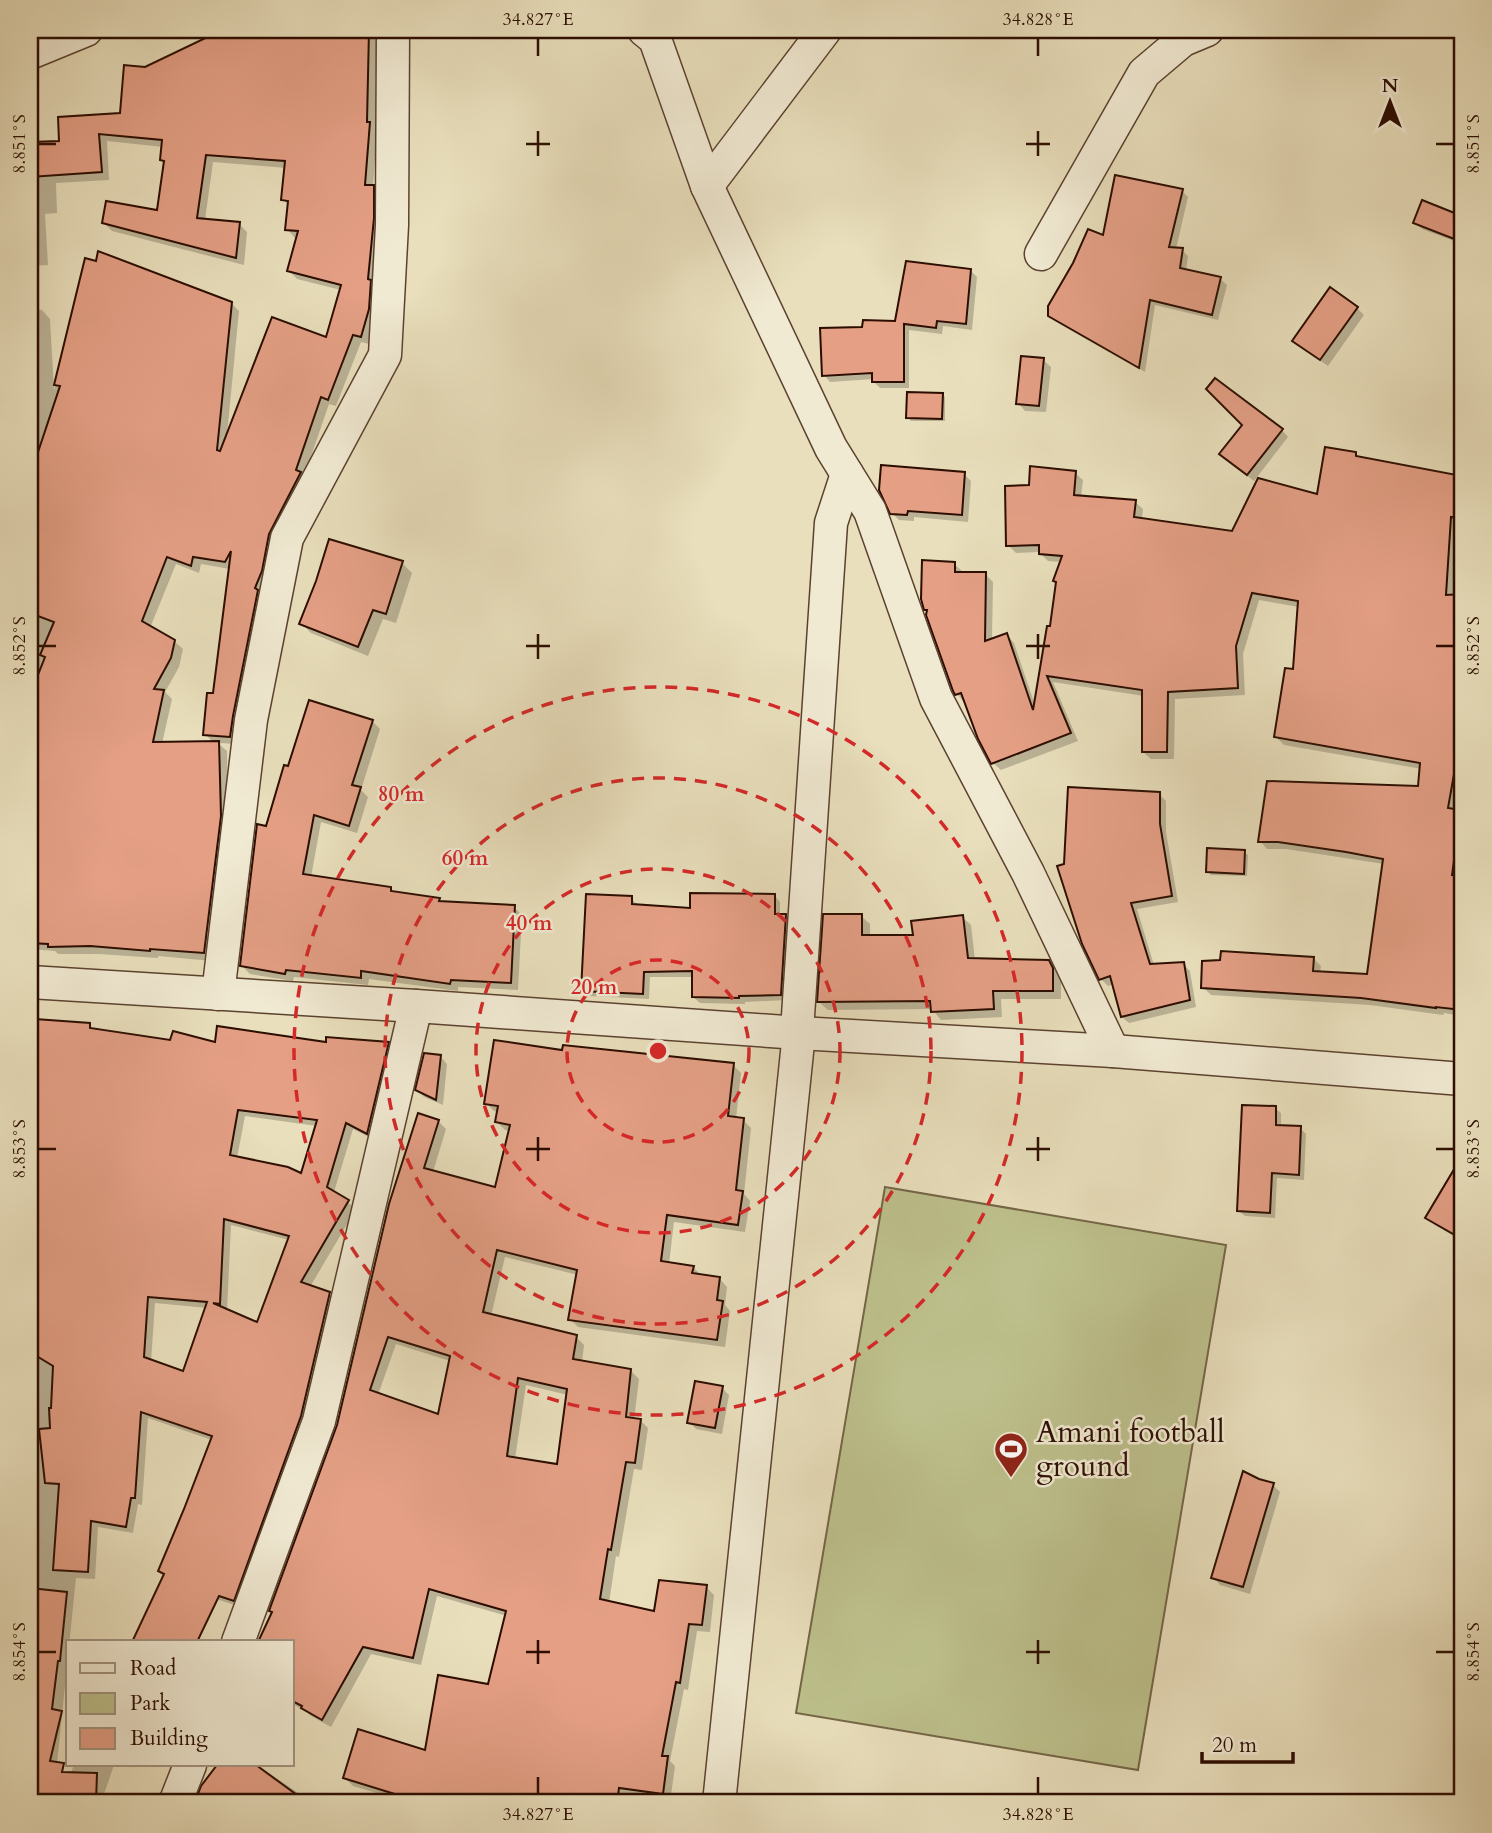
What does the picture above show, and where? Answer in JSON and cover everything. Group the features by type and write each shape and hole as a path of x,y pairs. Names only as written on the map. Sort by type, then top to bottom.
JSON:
{"street":[{"path":"30,53 86,30"},
{"path":"218,994 251,720 287,538 385,355 392,225 393,30"},
{"path":"644,30 655,39 707,186 831,448 870,511 936,698 1028,873 1113,1051"},
{"path":"707,186 825,30"},
{"path":"1041,254 1144,73 1183,40 1207,30"},
{"path":"719,1803 799,1034 797,1031 831,523 847,474"},
{"path":"30,982 799,1034 1113,1051 1462,1079"},
{"path":"240,1640 319,1421 416,1006"},
{"path":"174,1803 190,1766"}],"green space":[{"name":"Amani football ground","path":"885,1187 1226,1245 1138,1770 796,1713"}],"building":[{"path":"369,30 367,122 370,122 365,185 374,185 374,218 368,279 371,280 369,309 361,337 353,335 328,400 321,397 296,470 301,472 269,534 262,571 255,588 258,590 230,737 203,735 207,693 213,693 231,551 225,562 193,557 191,566 167,557 142,621 175,640 171,658 154,689 164,690 153,742 219,741 221,816 204,953 90,946 48,947 48,944 30,943 30,695 45,657 40,655 54,622 30,613 30,450 38,452 60,386 54,385 85,258 96,261 98,251 232,302 217,450 220,451 272,317 326,337 341,285 287,271 298,231 285,230 288,201 281,200 285,161 206,155 197,218 240,222 236,258 102,223 106,201 157,210 164,161 160,160 162,140 99,134 102,172 30,177 30,142 59,141 58,117 120,113 124,65 145,67 220,31"},
{"path":"1115,175 1183,189 1169,247 1183,248 1180,268 1221,277 1212,315 1150,300 1139,368 1048,316 1048,306 1073,263 1088,229 1103,235"},
{"path":"1422,200 1462,216 1462,242 1413,223"},
{"path":"906,261 971,269 966,324 937,321 936,328 904,324 904,382 872,382 872,373 822,376 820,328 862,327 863,320 895,321"},
{"path":"1330,287 1358,307 1320,360 1292,341"},
{"path":"1021,356 1044,358 1039,406 1016,404"},
{"path":"1215,378 1283,429 1247,475 1219,454 1242,425 1206,389"},
{"path":"907,392 943,393 942,419 906,418"},
{"path":"1325,447 1356,452 1356,456 1462,476 1458,518 1451,517 1446,595 1462,594 1462,729 1448,808 1461,810 1452,875 1462,876 1462,1010 1361,998 1201,988 1202,961 1220,960 1221,951 1314,957 1313,971 1367,974 1383,859 1278,842 1258,842 1267,781 1418,786 1420,763 1274,737 1285,668 1293,669 1298,601 1252,593 1236,646 1238,688 1168,692 1167,752 1142,752 1142,690 1047,676 1071,733 991,764 978,739 961,693 955,695 953,691 921,599 922,560 955,562 955,572 986,572 985,641 1007,633 1033,710 1047,626 1050,626 1056,582 1053,581 1062,556 1039,554 1039,545 1006,546 1005,486 1029,485 1030,466 1076,471 1074,495 1136,500 1134,517 1232,531 1258,478 1317,494"},
{"path":"881,465 965,472 962,515 908,511 907,515 890,514 879,490"},
{"path":"329,539 403,561 386,614 373,610 358,647 299,624"},
{"path":"309,700 373,720 352,785 361,787 349,826 314,815 303,874 391,887 391,891 440,898 439,901 515,905 511,983 451,980 450,984 361,971 361,978 286,970 285,974 240,966 257,824 266,826 284,765 288,766"},
{"path":"1068,787 1160,792 1160,824 1172,896 1131,903 1150,964 1184,962 1190,1000 1121,1017 1110,976 1099,980 1082,944 1057,866 1064,864"},
{"path":"1207,848 1245,850 1244,874 1206,872"},
{"path":"690,893 775,894 775,914 786,914 781,995 692,997 692,971 644,972 643,994 581,991 586,894 632,896 632,904 690,908"},
{"path":"823,914 862,914 862,935 913,935 911,921 963,915 968,958 1049,960 1053,968 1053,991 993,991 994,1009 931,1012 930,1001 817,1002"},
{"path":"35,1019 90,1023 90,1028 170,1040 173,1031 215,1042 217,1026 326,1042 326,1037 389,1042 367,1134 346,1123 327,1187 349,1200 301,1282 330,1292 301,1416 234,1601 219,1596 198,1640 133,1640 164,1574 158,1571 212,1436 141,1412 135,1498 131,1498 126,1527 91,1521 88,1572 53,1570 59,1484 45,1483 39,1429 50,1428 53,1366 30,1352 30,1057 32,1058","holes":["238,1110 317,1120 301,1173 288,1167 230,1155","224,1219 289,1236 257,1322 213,1303 220,1304","148,1297 207,1302 183,1371 144,1357"]},
{"path":"494,1040 562,1050 563,1045 734,1063 728,1116 744,1118 736,1190 743,1191 738,1225 667,1215 661,1261 694,1266 692,1273 720,1277 717,1300 723,1301 717,1340 568,1320 577,1270 497,1250 483,1312 577,1335 573,1359 631,1369 626,1417 641,1419 635,1463 626,1462 600,1599 654,1611 659,1580 707,1585 702,1625 689,1624 680,1683 676,1682 662,1756 668,1756 663,1794 619,1788 617,1803 424,1803 343,1778 358,1729 425,1750 438,1675 488,1684 506,1611 429,1589 413,1658 363,1647 322,1720 294,1702 294,1640 259,1640 272,1612 269,1611 337,1425 389,1204 418,1113 439,1120 424,1168 495,1187 510,1125 495,1122 498,1106 484,1104","holes":["388,1337 450,1356 438,1414 370,1390","518,1378 567,1389 557,1464 507,1456"]},
{"path":"424,1053 441,1055 436,1100 415,1090"},
{"path":"1242,1105 1276,1106 1276,1125 1301,1126 1299,1175 1272,1173 1270,1213 1237,1211"},
{"path":"1462,1156 1462,1239 1425,1218"},
{"path":"695,1381 723,1386 715,1428 687,1423"},
{"path":"1243,1471 1274,1483 1243,1587 1211,1578"},
{"path":"30,1588 67,1592 52,1709 62,1711 50,1761 64,1763 62,1772 97,1773 96,1803 30,1803"},
{"path":"216,1766 257,1766 308,1803 212,1803 198,1794"}],"place":[{"name":"Amani football ground","path":"1011,1479"}]}
